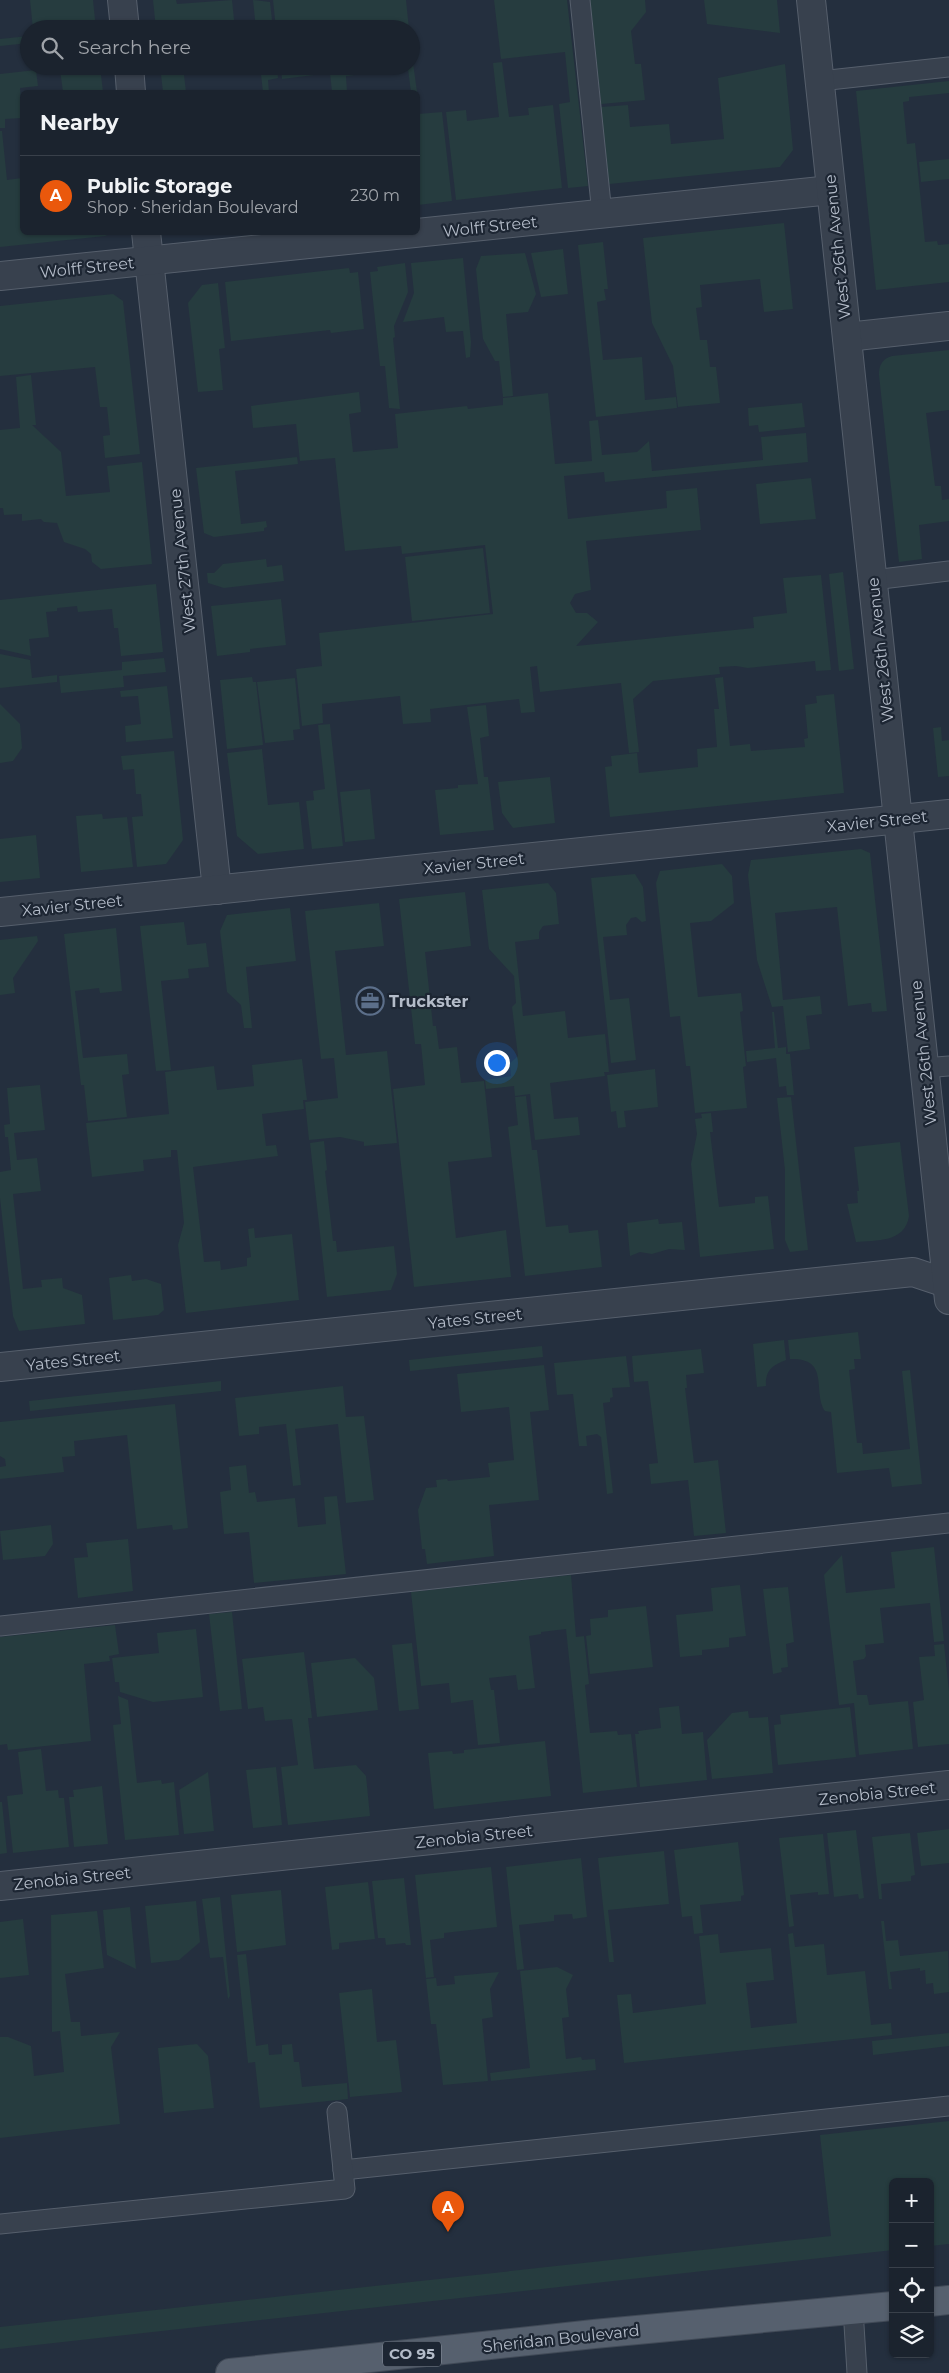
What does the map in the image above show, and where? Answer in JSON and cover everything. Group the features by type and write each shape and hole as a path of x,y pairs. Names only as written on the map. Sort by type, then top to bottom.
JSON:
{"main road":[{"path":"934,2302 949,2300"},
{"name":"Sheridan Boulevard","path":"230,2373 584,2335 889,2306"}],"street":[{"path":"122,0 124,20"},
{"name":"West 26th Avenue","path":"811,0 898,819 936,1067 948,1289"},
{"path":"130,75 131,90"},
{"name":"Wolff Street","path":"420,233 831,190"},
{"name":"West 27th Avenue","path":"146,235 217,890"},
{"name":"Wolff Street","path":"0,276 400,235"},
{"path":"847,337 949,326"},
{"name":"Xavier Street","path":"0,912 949,814"},
{"name":"Yates Street","path":"0,1367 913,1272 948,1289"},
{"name":"Zenobia Street","path":"0,1886 949,1786"}],"lane":[{"path":"580,0 602,214"},
{"path":"820,81 949,67"},
{"path":"873,580 949,572"},
{"path":"0,1626 949,1523"},
{"path":"343,2170 949,2106"},
{"path":"0,2224 345,2189 337,2112"},
{"path":"853,2310 857,2373"}],"green space":[{"path":"30,0 93,0 95,20 32,20"},
{"path":"153,0 176,0 177,4 232,0 234,20 155,20"},
{"path":"253,0 270,2 272,20 255,20"},
{"path":"273,0 406,0 408,20 275,20"},
{"path":"494,0 567,0 588,186 568,188 559,104 570,102 565,52 501,59"},
{"path":"590,0 645,0 646,12 631,31 635,64 641,64 645,100 601,104"},
{"path":"704,0 777,0 780,33 707,24"},
{"path":"20,37 20,44 0,46 0,39"},
{"path":"502,62 509,117 529,115 528,108 553,105 562,188 456,200 446,112 466,110 467,121 499,117 493,63"},
{"path":"785,64 793,150 780,167 609,184 601,107 628,105 630,127 669,124 671,144 724,139 718,78"},
{"path":"20,72 20,75 37,75 38,86 20,88 20,118 5,119 5,128 0,128 0,74"},
{"path":"61,75 101,75 103,90 63,90"},
{"path":"161,75 184,75 186,90 163,90"},
{"path":"261,75 278,75 278,78 268,80 269,90 263,90"},
{"path":"282,75 314,75 282,79"},
{"path":"330,75 355,75 346,76 347,90 332,90"},
{"path":"409,75 415,75 417,90 411,90"},
{"path":"949,81 949,93 909,97 909,101 903,102 907,144 915,143 925,242 937,241 938,245 949,244 949,282 876,290 856,91"},
{"path":"442,112 452,201 420,205 420,114"},
{"path":"0,131 2,131 7,180 20,178 20,235 107,235 0,247"},
{"path":"949,159 949,179 921,182 919,162"},
{"path":"784,223 793,309 764,312 760,279 700,285 702,307 696,308 700,340 707,340 710,367 716,367 720,403 678,407 673,366 652,323 643,238"},
{"path":"603,242 608,289 604,289 606,300 597,302 603,360 642,357 645,400 676,397 677,408 596,417 578,245"},
{"path":"563,249 568,294 541,297 531,253"},
{"path":"525,253 536,294 528,312 506,314 513,396 503,397 499,361 495,361 483,339 476,269 481,256"},
{"path":"463,258 471,342 470,357 466,358 463,331 446,332 444,317 403,322 414,293 411,263"},
{"path":"405,263 408,292 394,326 395,337 393,338 400,409 389,408 385,366 380,366 370,272 378,271 377,267"},
{"path":"349,268 350,273 358,272 364,329 331,333 330,330 231,341 225,282"},
{"path":"218,283 225,348 219,349 223,390 198,392 188,303 202,285"},
{"path":"113,294 123,301 140,454 105,458 103,436 110,435 107,407 100,407 95,367 0,376 0,306"},
{"path":"949,350 949,410 926,413 935,486 941,486 942,500 949,499 949,521 919,525 922,559 899,562 879,375 880,368 883,361 892,356"},
{"path":"31,375 36,425 32,425 61,452 66,496 110,492 107,466 142,462 152,564 101,569 92,562 91,554 85,549 64,542 57,523 44,522 41,519 22,521 22,514 4,515 3,508 0,508 0,430 20,428 16,377"},
{"path":"359,392 361,412 349,414 353,452 398,448 395,414 467,406 468,409 503,405 503,398 548,393 555,464 592,461 589,421 598,420 602,455 637,452 649,441 652,471 763,460 761,437 806,433 808,462 605,482 604,472 564,476 568,519 667,508 666,491 697,488 701,530 586,541 591,590 575,594 570,603 576,613 587,613 598,622 576,646 754,628 753,617 787,613 783,578 821,575 831,670 816,671 815,661 748,668 736,666 719,667 720,674 653,681 633,699 639,752 629,753 621,683 540,692 537,666 530,667 535,712 521,713 519,699 430,709 431,722 403,724 400,696 322,704 323,723 302,726 296,669 322,666 319,633 493,614 485,545 402,554 401,546 345,551 335,458 300,461 296,424 253,428 251,406"},
{"path":"802,403 805,427 759,432 758,425 749,426 748,408"},
{"path":"297,457 298,464 235,471 241,524 266,521 267,527 264,528 264,531 214,537 204,533 196,468"},
{"path":"811,478 816,519 760,524 756,484"},
{"path":"483,548 490,613 412,621 405,557"},
{"path":"266,559 267,567 282,565 284,581 224,588 208,583 207,573 214,573 223,564"},
{"path":"843,572 854,669 839,671 829,574"},
{"path":"156,584 163,652 121,656 118,628 114,628 112,609 78,612 77,606 57,608 57,611 46,612 49,637 29,639 31,656 0,649 0,600"},
{"path":"281,599 286,645 250,649 250,652 217,656 211,606"},
{"path":"0,654 30,660 32,678 57,675 57,682 0,688"},
{"path":"164,658 166,672 123,676 124,687 61,693 59,676 122,670 122,662"},
{"path":"252,677 253,682 256,682 263,745 227,749 220,680"},
{"path":"723,677 730,746 750,744 751,751 805,747 804,739 808,738 805,705 817,703 816,696 834,694 844,793 610,817 605,767 612,766 611,756 637,753 639,773 698,767 697,749 717,747 714,709 719,709 715,678"},
{"path":"295,678 300,729 293,730 294,740 265,743 257,682"},
{"path":"167,686 173,738 126,742 125,726 141,724 138,696 121,697 120,691"},
{"path":"0,704 20,724 22,748 13,761 0,763"},
{"path":"486,705 489,736 480,738 484,777 488,777 494,830 440,835 435,790 458,788 458,785 478,784 467,707"},
{"path":"330,724 343,846 312,849 306,801 314,800 313,791 325,789 318,725"},
{"path":"941,727 942,741 949,740 949,776 938,777 933,728"},
{"path":"262,749 268,805 299,802 304,849 258,854 237,836 227,753"},
{"path":"174,751 183,840 166,864 137,867 132,817 143,816 141,794 136,794 134,769 123,770 121,756"},
{"path":"550,777 555,823 513,828 502,813 498,782"},
{"path":"370,789 375,839 345,842 340,792"},
{"path":"102,814 103,819 127,817 133,867 81,872 76,816"},
{"path":"36,835 40,878 0,882 0,839"},
{"path":"861,849 870,853 887,1011 872,1012 871,1003 848,1006 837,907 775,913 783,1000 820,996 822,1014 806,1016 810,1049 788,1052 783,1006 772,1007 757,960 748,875 751,860"},
{"path":"722,864 732,876 734,903 711,921 690,923 698,997 741,993 743,1011 740,1012 746,1066 743,1067 747,1108 695,1113 690,1066 686,1066 680,1016 670,1017 656,883 660,871"},
{"path":"635,874 643,887 646,921 642,922 636,917 631,918 626,925 627,935 603,937 610,1000 629,998 636,1060 611,1063 591,878"},
{"path":"548,883 556,893 559,924 543,926 539,932 539,939 515,942 523,1016 565,1011 568,1038 605,1034 609,1072 604,1072 605,1076 550,1083 554,1119 578,1117 580,1135 535,1140 530,1094 515,1096 514,1086 486,1089 485,1080 511,1076 510,1063 518,1056 512,1007 516,1003 514,976 489,949 482,890"},
{"path":"465,892 471,946 425,952 433,1026 436,1026 439,1049 457,1047 461,1083 484,1081 492,1157 448,1162 456,1238 506,1230 511,1277 414,1287 393,1089 425,1085 421,1044 415,1044 399,899"},
{"path":"379,903 384,946 335,951 346,1055 387,1051 397,1143 364,1146 364,1142 340,1137 309,1140 305,1102 338,1098 334,1058 321,1059 305,911"},
{"path":"290,908 296,961 246,967 252,1028 244,1028 241,1005 227,992 220,931 227,915"},
{"path":"184,922 187,945 206,943 209,967 188,969 189,978 161,981 171,1070 156,1071 140,926"},
{"path":"116,928 122,991 100,993 99,988 75,991 83,1058 127,1054 129,1074 122,1075 127,1117 88,1121 84,1085 81,1085 64,934"},
{"path":"37,936 38,941 13,978 15,993 0,995 0,940"},
{"path":"772,1012 774,1012 778,1048 786,1047 786,1054 790,1054 794,1095 787,1095 786,1086 779,1087 776,1058 747,1062 746,1051 775,1048"},
{"path":"302,1059 307,1100 303,1100 304,1109 262,1114 266,1146 276,1145 278,1156 193,1167 204,1262 220,1261 221,1270 247,1266 247,1258 251,1257 248,1229 254,1228 255,1238 292,1234 299,1300 186,1313 178,1245 184,1223 177,1150 171,1150 171,1157 143,1160 144,1171 92,1177 86,1123 169,1114 165,1072 214,1066 217,1090 254,1086 252,1065"},
{"path":"655,1069 658,1107 624,1111 626,1127 618,1128 616,1111 611,1112 607,1075"},
{"path":"40,1085 45,1130 14,1133 17,1160 37,1158 41,1191 13,1194 23,1289 42,1287 41,1280 62,1278 63,1288 82,1295 85,1324 19,1331 13,1316 0,1198 0,1172 11,1170 8,1137 5,1137 4,1125 10,1124 7,1088"},
{"path":"526,1096 532,1150 537,1150 546,1227 568,1225 569,1233 598,1230 602,1267 525,1276 508,1127 518,1125 515,1097"},
{"path":"791,1097 808,1250 790,1252 785,1240 785,1170 777,1098"},
{"path":"711,1113 713,1132 710,1132 719,1207 755,1203 755,1197 768,1196 774,1249 700,1257 691,1164 697,1134 695,1119 702,1118 701,1114"},
{"path":"324,1141 327,1170 325,1171 333,1241 336,1241 337,1252 394,1246 397,1274 391,1290 327,1297 310,1143"},
{"path":"900,1142 909,1216 906,1225 896,1236 881,1240 856,1242 847,1204 858,1203 857,1191 859,1191 854,1147"},
{"path":"658,1219 659,1224 682,1222 685,1250 669,1249 652,1254 640,1252 630,1256 627,1223"},
{"path":"131,1275 132,1281 146,1279 161,1284 164,1310 158,1315 113,1320 109,1278"},
{"path":"858,1332 861,1359 854,1359 855,1369 849,1370 857,1443 862,1443 863,1454 910,1449 902,1371 910,1370 922,1484 892,1487 889,1468 837,1473 831,1412 825,1411 821,1403 816,1370 811,1364 803,1360 790,1359 788,1340"},
{"path":"784,1340 786,1360 777,1364 768,1372 766,1386 757,1387 753,1344"},
{"path":"542,1346 543,1357 410,1371 409,1360"},
{"path":"701,1349 704,1373 686,1375 687,1388 685,1388 694,1463 718,1460 726,1533 694,1536 688,1480 651,1484 649,1464 658,1463 648,1381 634,1382 632,1356"},
{"path":"626,1356 630,1387 612,1388 613,1397 610,1398 610,1402 603,1403 613,1493 607,1494 601,1437 597,1434 586,1436 587,1446 579,1446 573,1394 557,1395 554,1363"},
{"path":"544,1365 549,1410 530,1412 539,1500 489,1505 494,1556 427,1564 425,1549 422,1549 418,1510 426,1488 437,1487 436,1480 447,1479 448,1481 490,1477 488,1463 514,1460 509,1407 461,1412 457,1374"},
{"path":"221,1381 221,1391 30,1411 29,1401"},
{"path":"343,1386 346,1417 364,1416 374,1500 346,1503 338,1424 295,1429 301,1485 293,1486 286,1424 259,1427 259,1434 239,1436 235,1398"},
{"path":"175,1404 188,1528 173,1530 172,1525 137,1529 127,1435 74,1441 75,1456 62,1457 64,1472 0,1479 0,1467 6,1466 5,1459 0,1456 0,1422"},
{"path":"246,1465 249,1493 255,1492 257,1502 295,1498 298,1527 326,1524 324,1497 337,1496 346,1574 254,1583 249,1532 224,1534 220,1492 231,1490 229,1467"},
{"path":"51,1525 53,1544 45,1556 3,1560 0,1531"},
{"path":"128,1539 133,1591 78,1598 74,1558 88,1557 86,1543"},
{"path":"934,1547 944,1641 934,1642 930,1603 880,1608 884,1643 865,1645 866,1656 864,1659 853,1661 857,1695 867,1695 869,1705 908,1701 913,1749 859,1755 854,1703 839,1705 824,1575 842,1555 846,1593 895,1588 891,1552"},
{"path":"571,1575 576,1637 584,1636 589,1684 585,1685 590,1733 617,1731 618,1735 631,1734 637,1787 583,1793 566,1629 541,1632 541,1634 529,1636 535,1688 518,1690 516,1675 489,1678 491,1690 494,1690 500,1743 478,1745 473,1700 451,1703 449,1683 421,1686 411,1592"},
{"path":"740,1585 746,1636 729,1638 729,1647 702,1650 702,1655 680,1657 676,1615 713,1611 711,1588"},
{"path":"788,1587 794,1642 786,1644 788,1667 781,1668 782,1672 773,1674 763,1589"},
{"path":"646,1606 653,1667 590,1674 586,1636 591,1635 590,1619 608,1617 608,1610"},
{"path":"232,1612 242,1709 220,1711 209,1614"},
{"path":"115,1625 119,1654 109,1656 110,1661 84,1664 91,1741 8,1750 7,1744 0,1745 0,1637"},
{"path":"196,1629 203,1697 153,1702 120,1692 119,1682 115,1682 112,1658 159,1653 157,1633"},
{"path":"412,1643 419,1709 399,1711 392,1645"},
{"path":"944,1644 949,1691 949,1744 918,1747 913,1702 924,1700 919,1657 935,1656 934,1645"},
{"path":"304,1652 312,1718 308,1718 314,1769 356,1765 366,1776 370,1816 288,1825 281,1767 298,1765 292,1719 265,1721 263,1707 248,1709 242,1659"},
{"path":"355,1658 374,1678 378,1710 317,1717 311,1663"},
{"path":"118,1696 128,1700 137,1783 161,1780 162,1784 174,1782 179,1835 125,1840 113,1725 121,1724"},
{"path":"679,1706 682,1734 703,1732 707,1780 640,1787 635,1734 639,1734 638,1731 661,1728 659,1708"},
{"path":"850,1707 856,1757 778,1765 774,1725 781,1724 780,1715"},
{"path":"748,1711 749,1718 768,1717 773,1773 712,1779 707,1740 732,1713"},
{"path":"545,1741 551,1796 434,1809 428,1753 452,1751 453,1754 464,1753 464,1750"},
{"path":"41,1749 46,1791 58,1790 59,1798 64,1798 69,1847 13,1853 7,1796 23,1794 18,1752"},
{"path":"276,1767 282,1825 253,1828 246,1770"},
{"path":"208,1772 214,1831 184,1834 179,1790"},
{"path":"102,1786 108,1844 74,1847 69,1797 74,1797 73,1790"},
{"path":"0,1802 2,1802 7,1853 0,1854"},
{"path":"949,1829 949,1863 921,1866 917,1833"},
{"path":"856,1830 864,1898 859,1899 858,1894 834,1897 827,1833"},
{"path":"910,1833 915,1875 911,1876 911,1881 881,1884 882,1899 879,1899 872,1837"},
{"path":"823,1834 829,1894 818,1895 818,1892 790,1895 794,1926 789,1927 779,1838"},
{"path":"738,1842 744,1895 741,1896 741,1901 700,1905 703,1933 694,1934 692,1916 682,1917 674,1850"},
{"path":"664,1851 669,1904 608,1910 614,1962 609,1962 598,1858"},
{"path":"581,1858 587,1917 573,1919 572,1914 554,1915 554,1921 519,1925 524,1969 517,1970 506,1867"},
{"path":"491,1867 497,1927 444,1933 444,1938 430,1940 434,1977 426,1978 415,1875"},
{"path":"404,1878 411,1945 406,1945 405,1943 386,1945 385,1938 378,1938 372,1881"},
{"path":"368,1882 375,1939 339,1943 339,1949 332,1950 325,1887"},
{"path":"281,1890 286,1945 237,1952 231,1895"},
{"path":"220,1897 230,1996 228,1999 223,1957 210,1958 202,1899"},
{"path":"196,1901 200,1942 179,1960 151,1963 145,1906"},
{"path":"130,1907 136,1969 107,1955 103,1910"},
{"path":"97,1911 104,1968 65,1974 71,2022 80,2022 81,2036 120,2032 111,2047 120,2124 0,2138 0,2037 8,2037 31,2046 34,2076 64,2072 60,2031 52,2032 51,1915"},
{"path":"23,1919 29,1975 0,1978 0,1922"},
{"path":"881,1921 884,1921 886,1941 898,1940 900,1956 948,1951 949,1992 934,1994 933,1983 926,1984 925,1970 920,1971 920,1968 890,1972 892,1989 889,1989"},
{"path":"793,1933 795,1947 824,1944 827,1975 865,1971 871,2025 891,2023 892,2035 624,2063 617,1995 631,1994 633,2013 706,2004 699,1936 718,1934 720,1953 771,1948 774,1980 746,1983 751,2028 797,2023 788,1934"},
{"path":"246,1954 256,2046 268,2044 269,2055 282,2054 282,2045 292,2044 294,2062 299,2062 302,2087 347,2083 348,2099 260,2108 255,2062 248,2063 237,1955"},
{"path":"557,1967 573,1975 566,1989 569,2017 562,2018 566,2059 581,2057 582,2060 595,2059 596,2070 491,2081 490,2073 530,2068 520,1971"},
{"path":"499,1972 490,1989 493,2017 482,2019 488,2081 443,2085 436,2024 431,2024 426,1979 436,1978 437,1986 455,1984 454,1976"},
{"path":"372,1989 377,2042 396,2040 402,2092 350,2097 339,1993"},
{"path":"949,2033 949,2046 873,2055 872,2041"},
{"path":"197,2044 208,2056 214,2108 164,2113 158,2048"},
{"path":"949,2121 949,2244 934,2246 934,2178 889,2178 889,2250 0,2349 0,2327 831,2236 820,2135"}],"place":[{"name":"Truckster","path":"370,1001"},
{"name":"Public Storage","path":"448,2232"}]}
